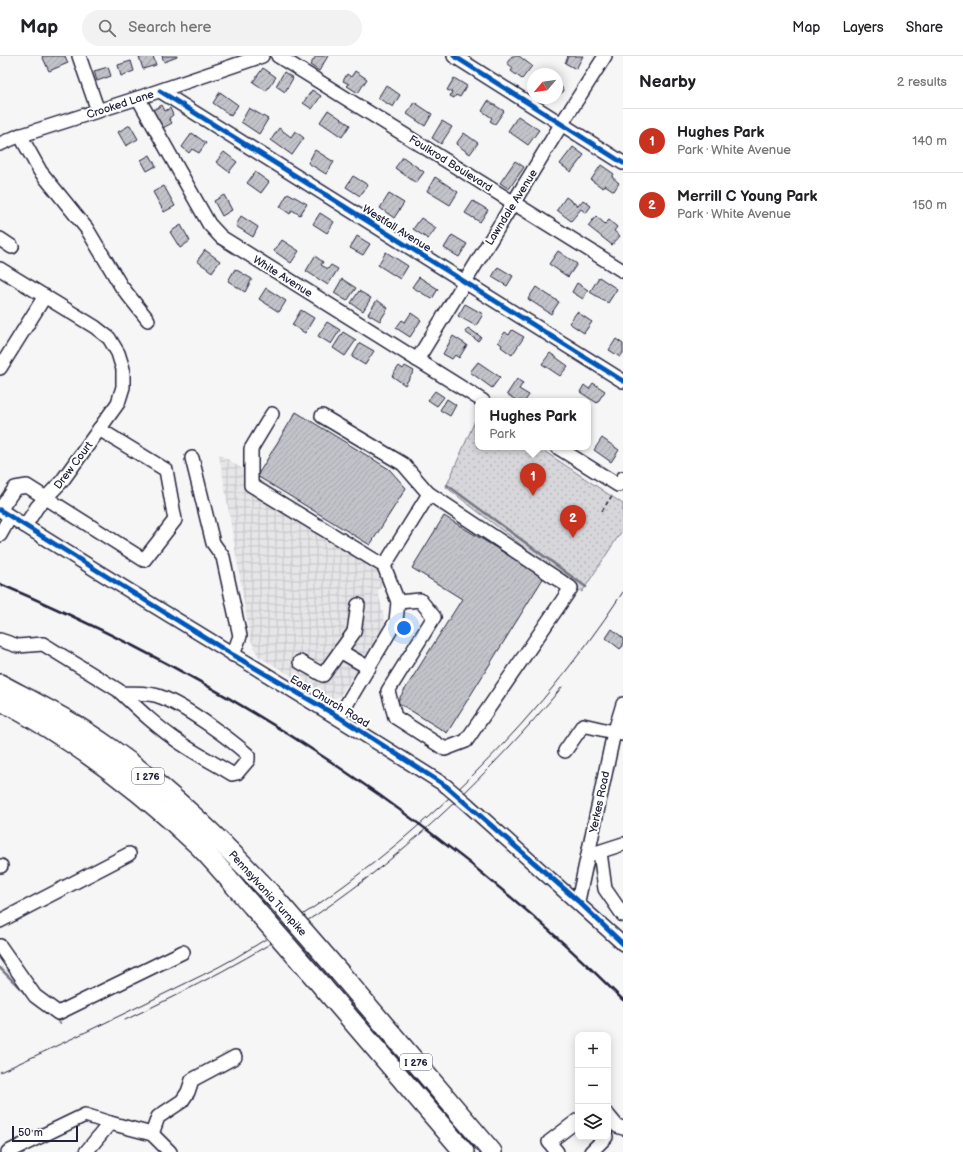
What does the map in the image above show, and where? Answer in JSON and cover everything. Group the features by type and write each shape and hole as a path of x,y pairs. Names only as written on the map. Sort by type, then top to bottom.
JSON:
{"highway":[{"name":"Pennsylvania Turnpike","path":"0,684 74,724 141,770 205,826 274,897 492,1152"},
{"name":"Pennsylvania Turnpike","path":"0,700 51,728 101,762 139,792 199,846 322,986 464,1152"}],"street":[{"path":"79,56 98,111"},
{"name":"Crooked Lane","path":"0,144 20,135 160,91 262,56"},
{"name":"Foulkrod Boulevard","path":"278,56 623,271"},
{"path":"454,56 623,163"},
{"name":"Lawndale Avenue","path":"417,360 561,124 605,56"},
{"name":"Westfall Avenue","path":"160,91 623,381"},
{"name":"White Avenue","path":"138,98 215,232 478,398"},
{"path":"20,135 40,171 87,229 122,286 148,320"},
{"path":"0,238 12,247"},
{"name":"Drew Court","path":"0,269 95,327 109,338 118,353 123,369 123,387 118,403 62,481 37,507 25,526"},
{"path":"0,368 45,296"},
{"path":"272,414 251,449 251,485 384,566 398,602 396,621 339,717"},
{"path":"322,416 403,464 428,493 571,588 466,741 445,749 395,717 388,691 434,617 420,600 398,602"},
{"path":"0,535 3,512 11,492 19,486 27,486 144,560 175,520 166,470 102,425"},
{"path":"562,450 621,482"},
{"path":"192,458 213,543 223,557 240,636 233,655"},
{"path":"384,566 429,494 428,493"},
{"name":"East Church Road","path":"3,512 233,655 339,717 446,786 578,901 620,935"},
{"path":"300,662 323,675 354,632 358,605"},
{"path":"0,640 18,646 43,644 121,693 181,743 232,774 237,773 248,760 248,755 239,747 185,710 167,700 146,694 121,693"},
{"path":"340,651 369,668"},
{"name":"Yerkes Road","path":"578,901 594,853 619,732 623,704"},
{"path":"565,751 583,725 619,732"},
{"path":"623,844 594,853 605,890 623,915"},
{"path":"0,921 129,854"},
{"path":"0,946 35,996 58,1013 183,952"},
{"path":"152,1134 158,1117 182,1101 188,1092 192,1080 235,1057"},
{"path":"8,1152 85,1115 152,1134 170,1152"},
{"path":"611,1121 616,1130"},
{"path":"557,1152 549,1142 575,1122"},
{"path":"86,1152 110,1123"},
{"path":"590,1152 603,1140"}],"path":[{"path":"602,510 621,482"}],"shaded area":[{"path":"475,421 475,450 542,450 623,504 623,529 582,592 446,487"},
{"path":"219,454 396,566 378,591 386,627 340,696 332,700 258,656 250,638"}],"building":[{"path":"42,56 65,56 68,63 49,71"},
{"path":"153,56 156,65 143,69 139,57"},
{"path":"162,56 177,56 177,57 164,62"},
{"path":"316,56 328,56 319,71 310,65"},
{"path":"512,56 519,56 532,66 530,68 527,68 527,72 522,79 511,71 513,68 507,63"},
{"path":"567,56 583,56 576,69 565,63 568,57"},
{"path":"131,61 134,71 121,76 118,65"},
{"path":"108,67 111,76 97,81 94,71"},
{"path":"263,68 276,77 266,91 253,82"},
{"path":"355,71 367,79 358,93 347,86 349,84 343,81 347,74 351,77"},
{"path":"284,72 293,78 285,92 276,86"},
{"path":"454,78 467,86 460,97 456,95 454,98 450,96 452,92 447,90"},
{"path":"386,85 400,95 393,107 378,98"},
{"path":"312,90 321,96 312,109 303,103"},
{"path":"220,92 238,105 231,116 213,103"},
{"path":"488,101 504,111 495,124 490,121 492,118 482,111"},
{"path":"414,102 432,114 425,126 407,114"},
{"path":"162,105 165,111 170,108 173,115 169,118 172,123 163,128 153,110"},
{"path":"249,108 268,119 259,134 241,122"},
{"path":"328,110 350,125 342,137 320,122"},
{"path":"518,116 539,130 528,145 508,131"},
{"path":"442,121 452,127 441,144 432,138"},
{"path":"130,125 138,139 126,146 118,132"},
{"path":"279,128 291,137 295,131 304,138 292,155 271,140"},
{"path":"192,133 206,143 199,153 192,149 189,153 182,147"},
{"path":"464,133 478,143 470,154 456,144"},
{"path":"573,147 584,155 571,172 560,164"},
{"path":"315,150 334,162 326,174 308,163"},
{"path":"224,152 237,162 229,172 216,162"},
{"path":"150,155 156,166 147,171 141,160"},
{"path":"403,157 424,172 416,183 395,168"},
{"path":"515,161 524,167 509,189 500,183"},
{"path":"601,165 614,174 612,177 619,183 614,191 605,185 603,188 591,180"},
{"path":"255,172 269,182 261,193 247,183"},
{"path":"353,176 368,185 360,196 346,187"},
{"path":"435,177 458,192 450,205 427,191"},
{"path":"164,186 175,206 164,212 153,192"},
{"path":"288,193 307,204 300,215 292,210 290,214 280,207"},
{"path":"389,194 404,203 394,218 380,208"},
{"path":"224,195 232,210 222,216 214,201"},
{"path":"566,197 578,206 583,200 591,206 586,213 581,209 571,221 557,210"},
{"path":"473,201 488,210 480,222 465,213"},
{"path":"320,213 334,222 327,233 313,224"},
{"path":"241,216 258,227 253,237 236,226"},
{"path":"596,216 605,224 609,220 617,227 614,231 620,236 612,245 588,226"},
{"path":"421,218 436,228 428,239 413,229"},
{"path":"181,225 190,241 180,248 170,232"},
{"path":"452,235 467,244 459,257 444,248"},
{"path":"357,236 370,244 363,255 350,248"},
{"path":"282,240 299,251 291,263 274,251"},
{"path":"205,250 220,261 212,272 197,261"},
{"path":"558,251 577,264 568,277 549,264"},
{"path":"386,252 408,266 400,279 378,265"},
{"path":"315,256 323,262 321,265 328,269 331,265 338,269 328,285 306,271"},
{"path":"498,267 513,276 507,286 492,277"},
{"path":"235,269 252,279 245,292 228,281"},
{"path":"419,277 438,289 432,299 412,287"},
{"path":"599,277 617,289 608,303 590,292"},
{"path":"342,279 356,288 347,301 334,293"},
{"path":"577,283 588,290 583,299 572,292"},
{"path":"536,287 559,302 551,314 528,299"},
{"path":"266,288 286,301 279,312 259,299"},
{"path":"359,291 371,298 363,311 351,303"},
{"path":"377,300 388,308 380,321 368,314"},
{"path":"465,304 483,314 476,326 458,316"},
{"path":"301,310 314,318 305,333 292,325"},
{"path":"577,312 592,322 584,333 569,323"},
{"path":"411,313 421,320 410,337 396,328 402,320 405,322"},
{"path":"327,322 340,330 331,344 318,336"},
{"path":"468,328 481,337 478,341 465,332"},
{"path":"512,330 524,337 512,355 501,347 502,345 498,342 505,332 509,335"},
{"path":"343,332 356,340 345,356 333,348"},
{"path":"453,336 467,345 459,358 455,355 452,359 443,354"},
{"path":"616,339 623,344 623,353 620,357 609,350"},
{"path":"360,343 374,351 365,365 352,357"},
{"path":"550,353 568,366 560,376 542,364"},
{"path":"478,362 500,377 492,388 470,372"},
{"path":"399,366 403,369 405,366 414,371 405,385 392,376"},
{"path":"517,379 523,383 519,389 529,395 527,398 513,398 507,394"},
{"path":"593,383 605,391 597,403 580,392 584,385 589,389"},
{"path":"435,391 444,397 437,406 428,400"},
{"path":"447,399 456,405 450,416 440,410"},
{"path":"296,412 389,469 406,488 370,545 257,476"},
{"path":"602,438 619,450 611,462 594,450"},
{"path":"444,516 544,577 447,733 397,702 462,599 412,568"},
{"path":"612,629 623,638 623,646 620,649 606,638"}],"waterway":[{"path":"447,485 586,587"},
{"path":"0,968 27,995"},
{"path":"54,1017 60,1023"}],"tram line":[{"path":"0,1072 107,1022 235,958 292,922 347,883 400,842 450,797 498,750 542,700 584,647 623,592"},
{"path":"125,1020 199,984 247,958 293,930 350,891 384,865 447,810 535,719 562,687"}],"railway":[{"path":"0,584 86,623 170,665 252,712 331,762 408,816 483,874 554,935 623,1000"}],"cycle path":[{"path":"454,56 623,163"},
{"path":"160,91 623,381"},
{"path":"0,510 233,655 339,717 446,786 578,901 623,944"}],"place":[{"name":"Hughes Park","path":"533,496"},
{"name":"Merrill C Young Park","path":"573,538"}]}
